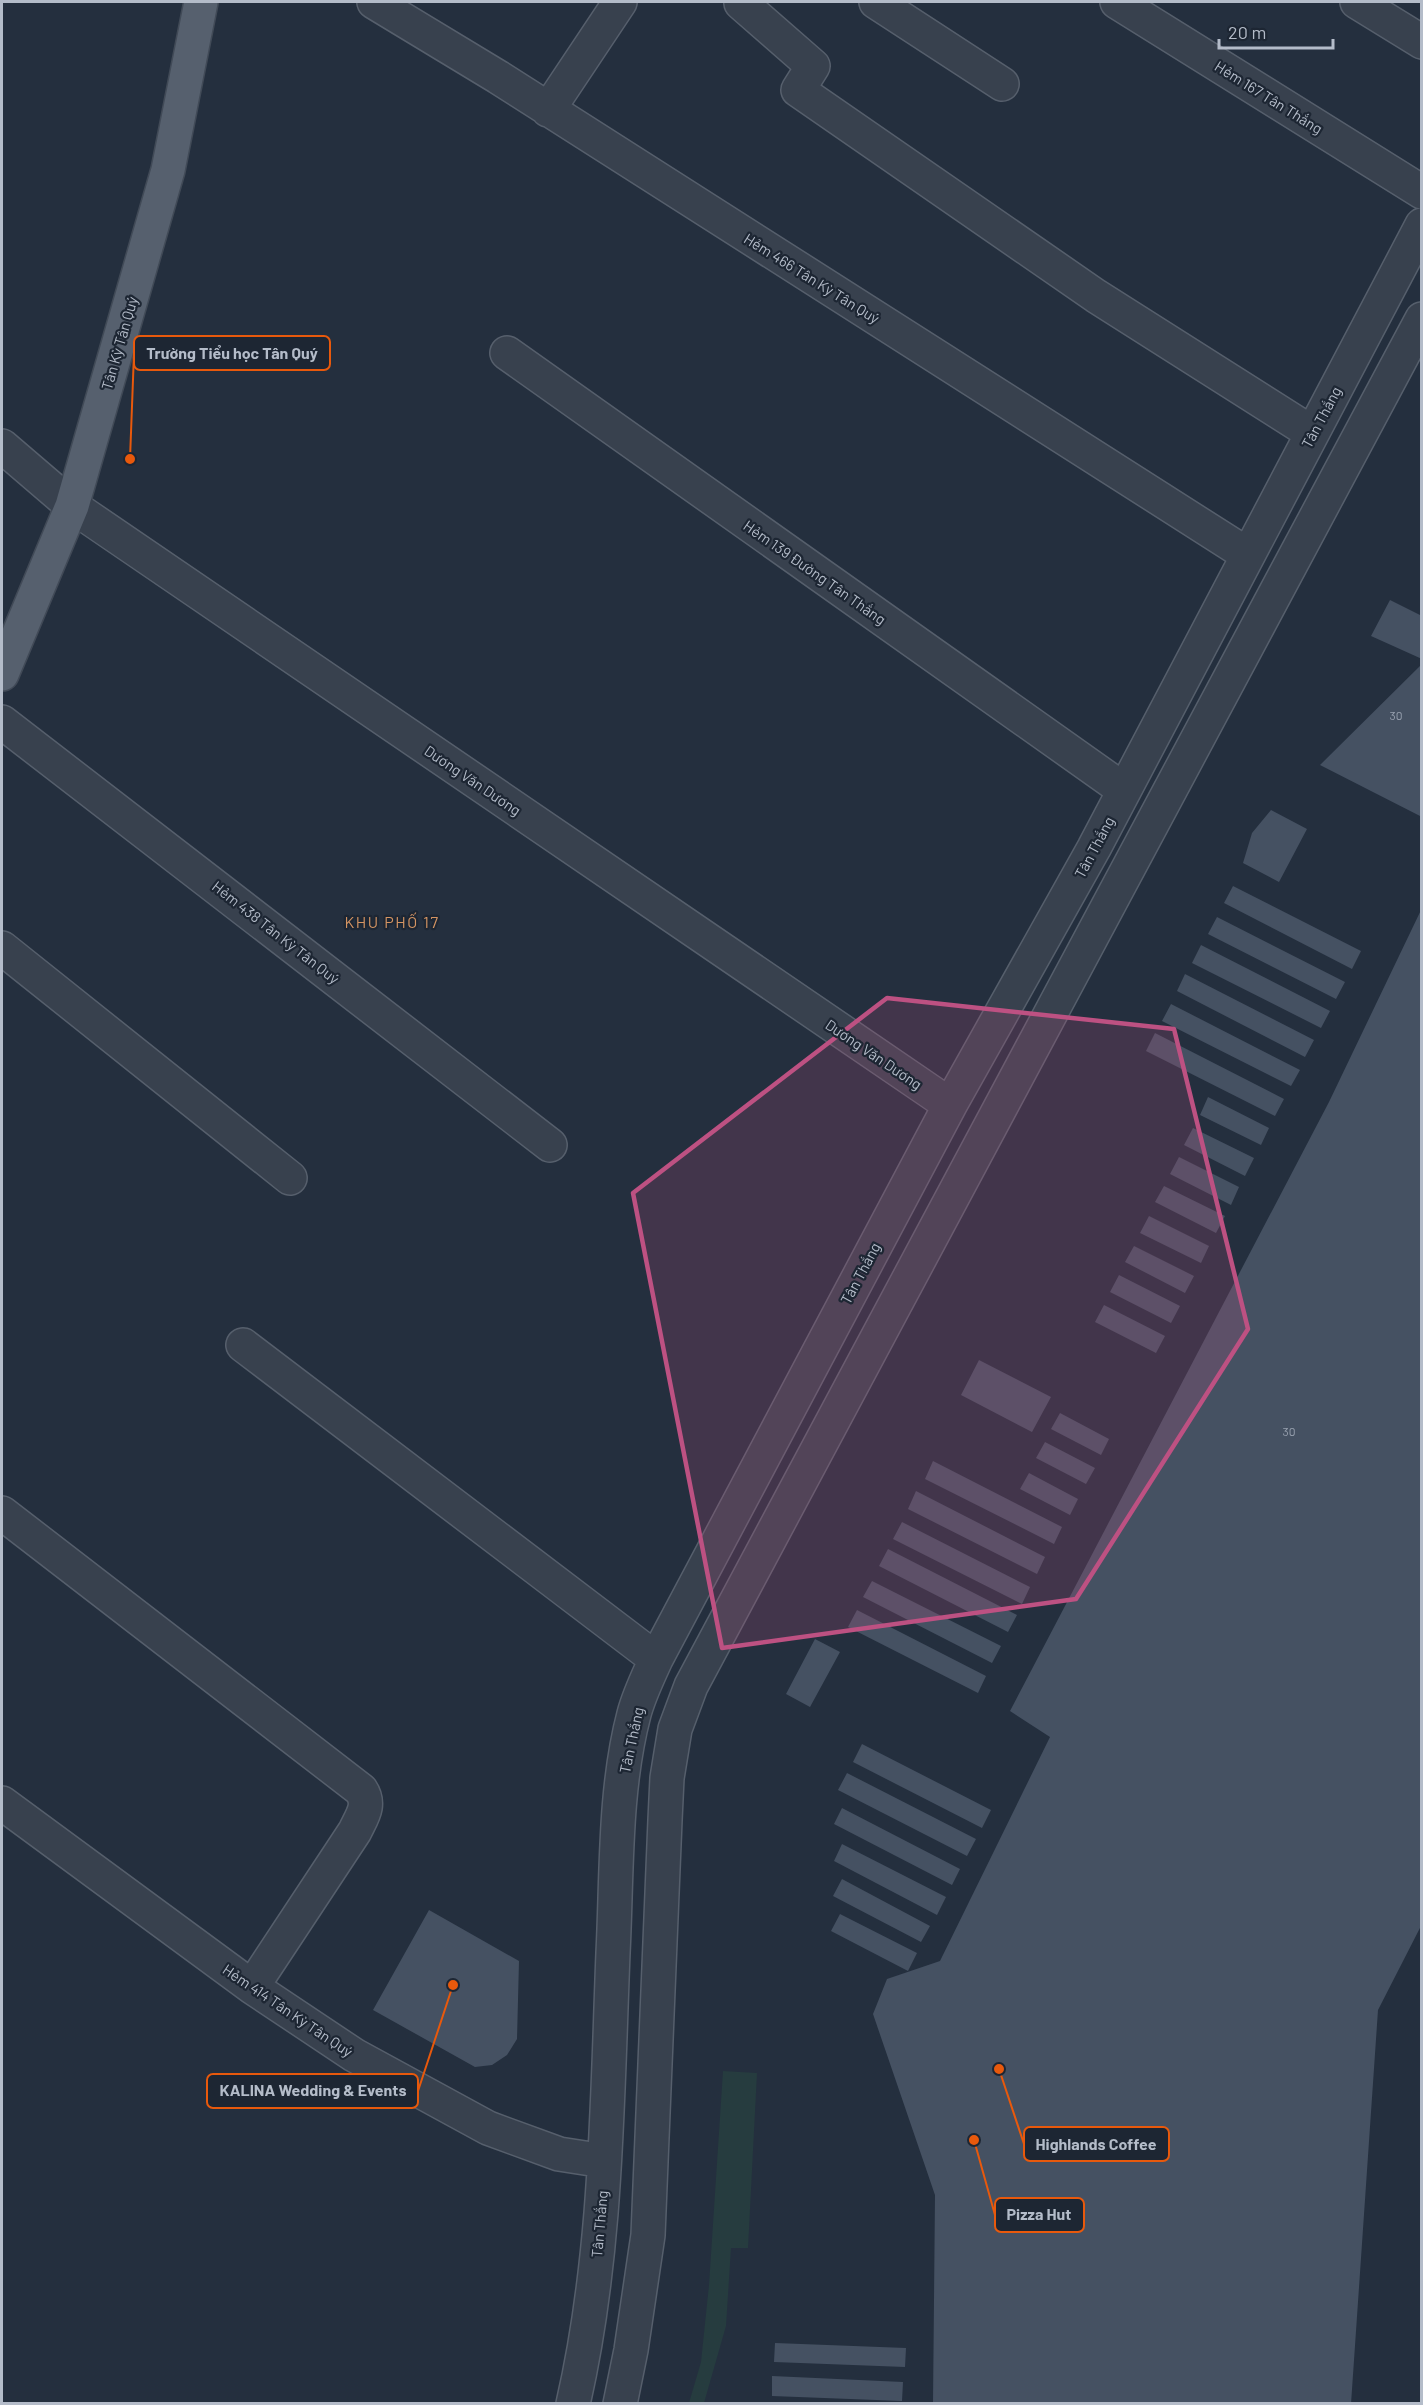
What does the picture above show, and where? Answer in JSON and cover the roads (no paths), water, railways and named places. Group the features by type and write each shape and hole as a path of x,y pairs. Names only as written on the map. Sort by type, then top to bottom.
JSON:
{"main road":[{"name":"Tân Kỳ Tân Quý","path":"2,674 72,506 168,170 201,2"}],"street":[{"name":"Hẻm 466 Tân Kỳ Tân Quý","path":"374,2 498,77 1248,555"},
{"path":"548,110 620,2"},
{"path":"876,2 1002,84"},
{"name":"Hẻm 167 Tân Thắng","path":"1117,2 1422,192"},
{"path":"1357,2 1422,42"},
{"path":"741,3 813,66 798,90 1096,296 1312,433"},
{"name":"Tân Thắng","path":"573,2403 585,2350 594,2287 604,2160 623,1773 634,1712 656,1659 950,1106 1124,790 1422,225"},
{"path":"620,2403 631,2350 648,2235 667,1778 675,1729 691,1686 1419,332 1375,316"},
{"name":"Hẻm 139 Đường Tân Thắng","path":"507,353 1124,790"},
{"name":"Dương Văn Dương","path":"2,446 72,506 950,1106"},
{"name":"Hẻm 438 Tân Kỳ Tân Quý","path":"2,722 550,1144"},
{"path":"2,948 290,1178"},
{"path":"243,1345 656,1659"},
{"path":"2,1513 361,1790 366,1798 365,1809 355,1831 252,1987"},
{"name":"Hẻm 414 Tân Kỳ Tân Quý","path":"2,1803 252,1987 354,2055 488,2128 560,2154 604,2160"}],"place":[{"name":"Trường Tiểu học Tân Quý","path":"130,459"},
{"name":"KALINA Wedding & Events","path":"453,1985"},
{"name":"Highlands Coffee","path":"999,2069"},
{"name":"Pizza Hut","path":"974,2140"}],"district":[{"name":"KHU PHỐ 17","path":"392,921"}]}
